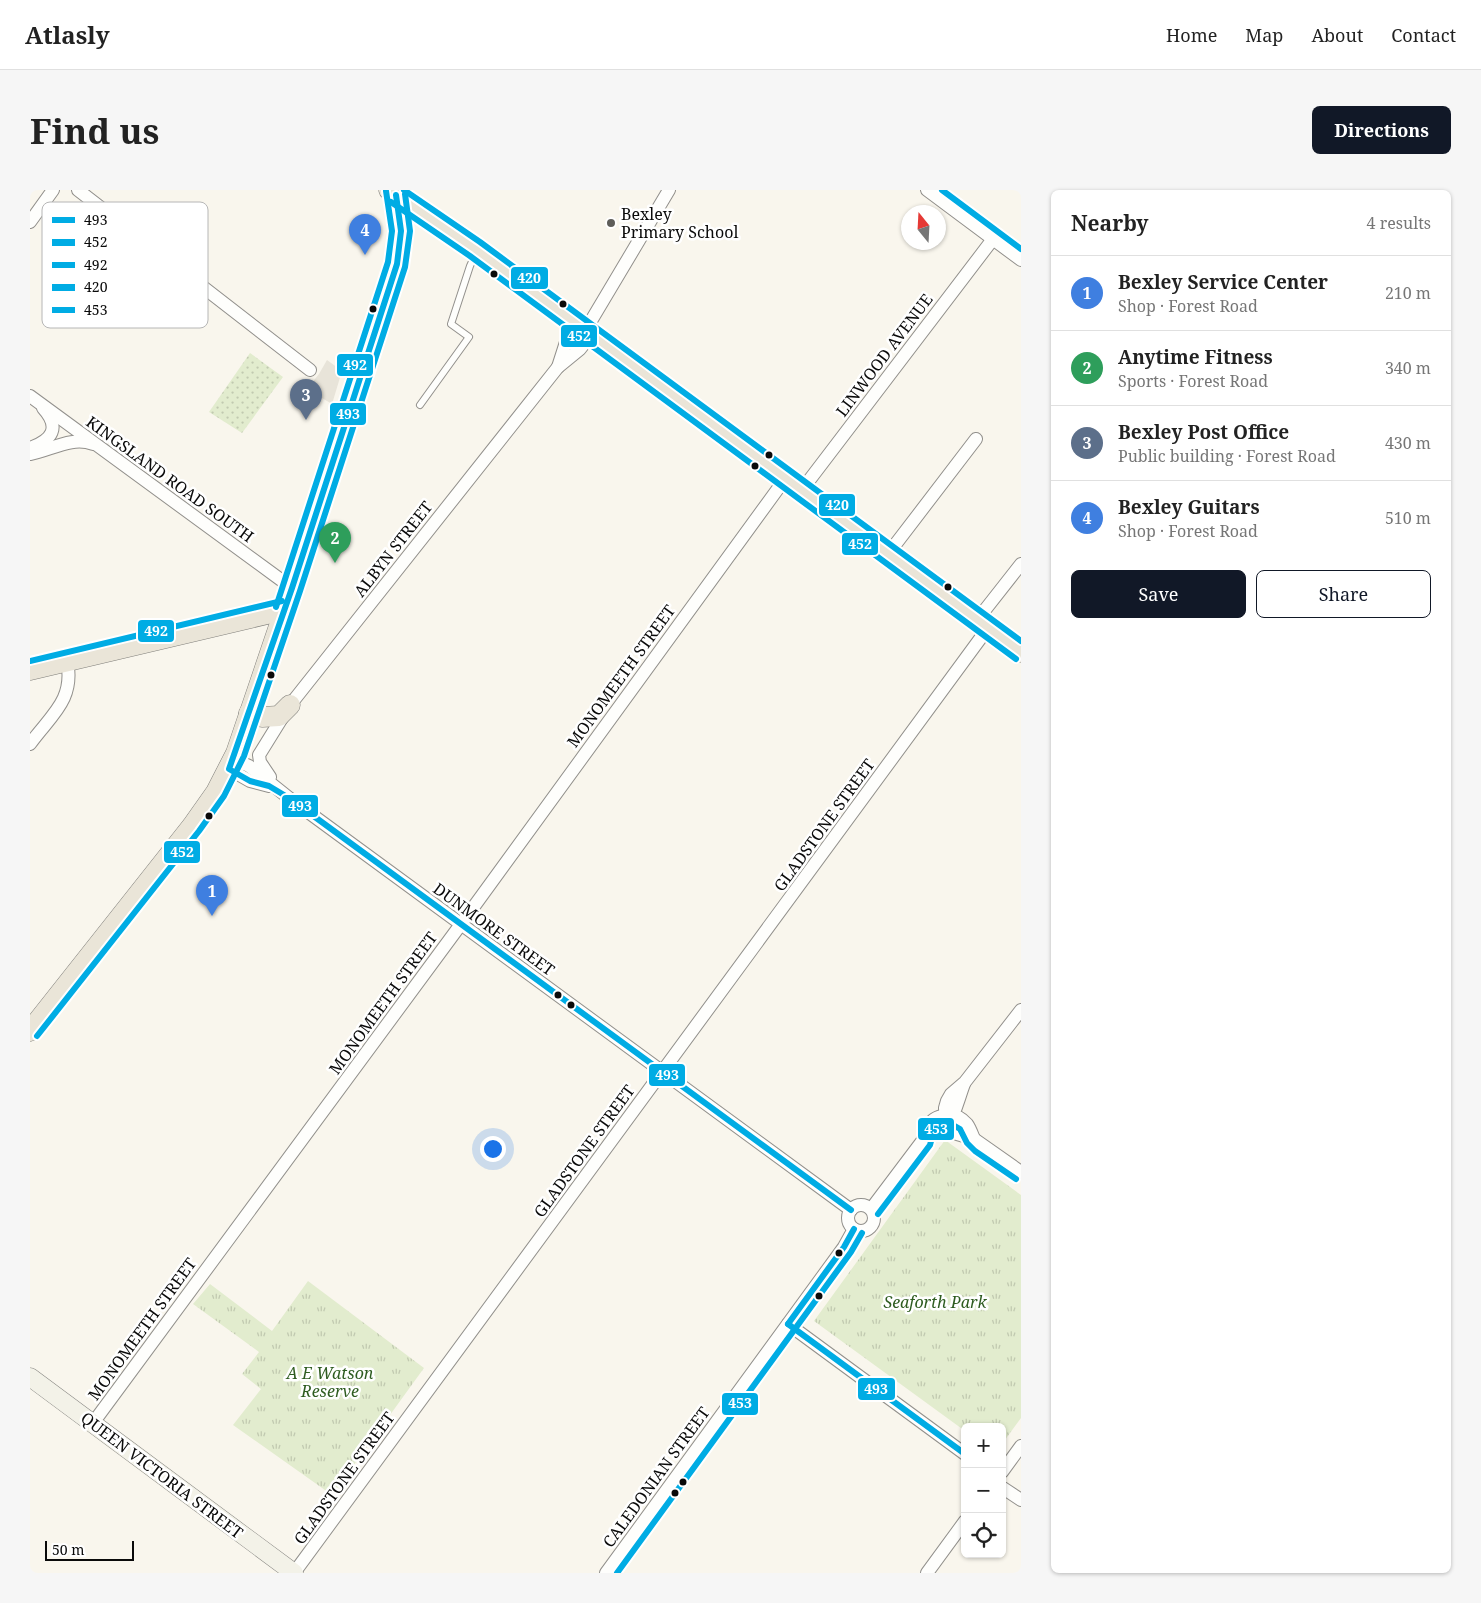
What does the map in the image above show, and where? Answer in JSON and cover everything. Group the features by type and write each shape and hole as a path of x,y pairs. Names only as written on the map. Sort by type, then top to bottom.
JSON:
{"main road":[{"path":"393,192 477,251 1021,652"},
{"path":"30,1031 192,826 216,792 231,764 292,588 397,264 402,231 393,192"},
{"path":"30,670 284,610"},
{"path":"252,707 290,705"},
{"name":"QUEEN VICTORIA STREET","path":"30,1377 294,1573"}],"street":[{"path":"44,202 53,190"},
{"path":"78,190 93,202"},
{"path":"582,328 669,190"},
{"path":"927,190 1021,260"},
{"path":"30,222 42,205"},
{"name":"LINWOOD AVENUE","path":"801,491 993,239"},
{"path":"208,291 310,370"},
{"name":"ALBYN STREET","path":"558,367 568,339 582,328"},
{"name":"ALBYN STREET","path":"259,755 290,705 558,367 580,349 582,328"},
{"path":"30,396 47,413 51,420 52,429 48,440 30,448"},
{"name":"KINGSLAND ROAD SOUTH","path":"30,396 292,588"},
{"path":"888,554 976,439"},
{"path":"30,454 80,441 87,442 104,450"},
{"name":"MONOMEETH STREET","path":"93,1423 461,925 785,479"},
{"name":"GLADSTONE STREET","path":"294,1573 662,1072 982,624 1021,564"},
{"path":"30,744 64,700 69,687 70,674 68,662"},
{"name":"DUNMORE STREET","path":"259,755 263,768 289,798"},
{"name":"DUNMORE STREET","path":"231,764 253,782 269,786 289,798 851,1210"},
{"path":"946,1129 950,1115 947,1101 951,1094 965,1082 1021,1010"},
{"path":"923,1140 925,1128 934,1119 950,1115 967,1125 974,1139"},
{"path":"871,1209 923,1140 941,1130 946,1129 974,1139 1021,1172"},
{"path":"861,1205 871,1209 875,1219 872,1226 866,1230 858,1231 854,1229 848,1218 851,1210 861,1205"},
{"name":"CALEDONIAN STREET","path":"606,1573 844,1247 854,1229"},
{"path":"788,1324 961,1451"},
{"path":"1005,1468 1021,1446"},
{"path":"1006,1491 1021,1500"},
{"path":"927,1573 961,1526"}],"lane":[{"path":"420,405 469,337 451,324 471,262 477,251"}],"green space":[{"path":"250,353 283,377 242,433 209,412"},
{"name":"Seaforth Park","path":"945,1140 1021,1195 1021,1418 1006,1439 1006,1423 961,1423 961,1428 814,1321"},
{"name":"A E Watson Reserve","path":"308,1281 424,1368 332,1495 233,1425 261,1389 242,1374 259,1352 193,1304 210,1284 272,1331"}],"shaded area":[{"path":"327,360 342,371 332,404 307,389"}],"transit line":[{"name":"420","path":"404,190 480,242 1021,641"},
{"name":"492","path":"942,190 1021,249"},
{"name":"492","path":"276,607 388,262 392,231 386,191"},
{"name":"452","path":"37,1036 199,831 224,796 244,756 300,591 405,267 410,231 405,194"},
{"name":"493","path":"396,195 401,231 397,264 292,588 229,769 250,781 269,786 289,798 851,1210"},
{"name":"452","path":"391,202 470,256 1016,659"},
{"name":"492","path":"30,661 282,601"},
{"name":"453","path":"878,1214 930,1145 936,1129 942,1125 953,1125 960,1129 967,1143 975,1151 1016,1179"},
{"name":"493","path":"788,1324 844,1247 854,1229"},
{"name":"453","path":"617,1573 851,1252 862,1233"},
{"name":"493","path":"788,1324 961,1451"}],"place":[{"name":"Bexley Primary School","path":"611,223"},
{"name":"Bexley Guitars","path":"365,255"},
{"name":"Bexley Post Office","path":"306,420"},
{"name":"Anytime Fitness","path":"335,563"},
{"name":"Bexley Service Center","path":"212,916"}]}
